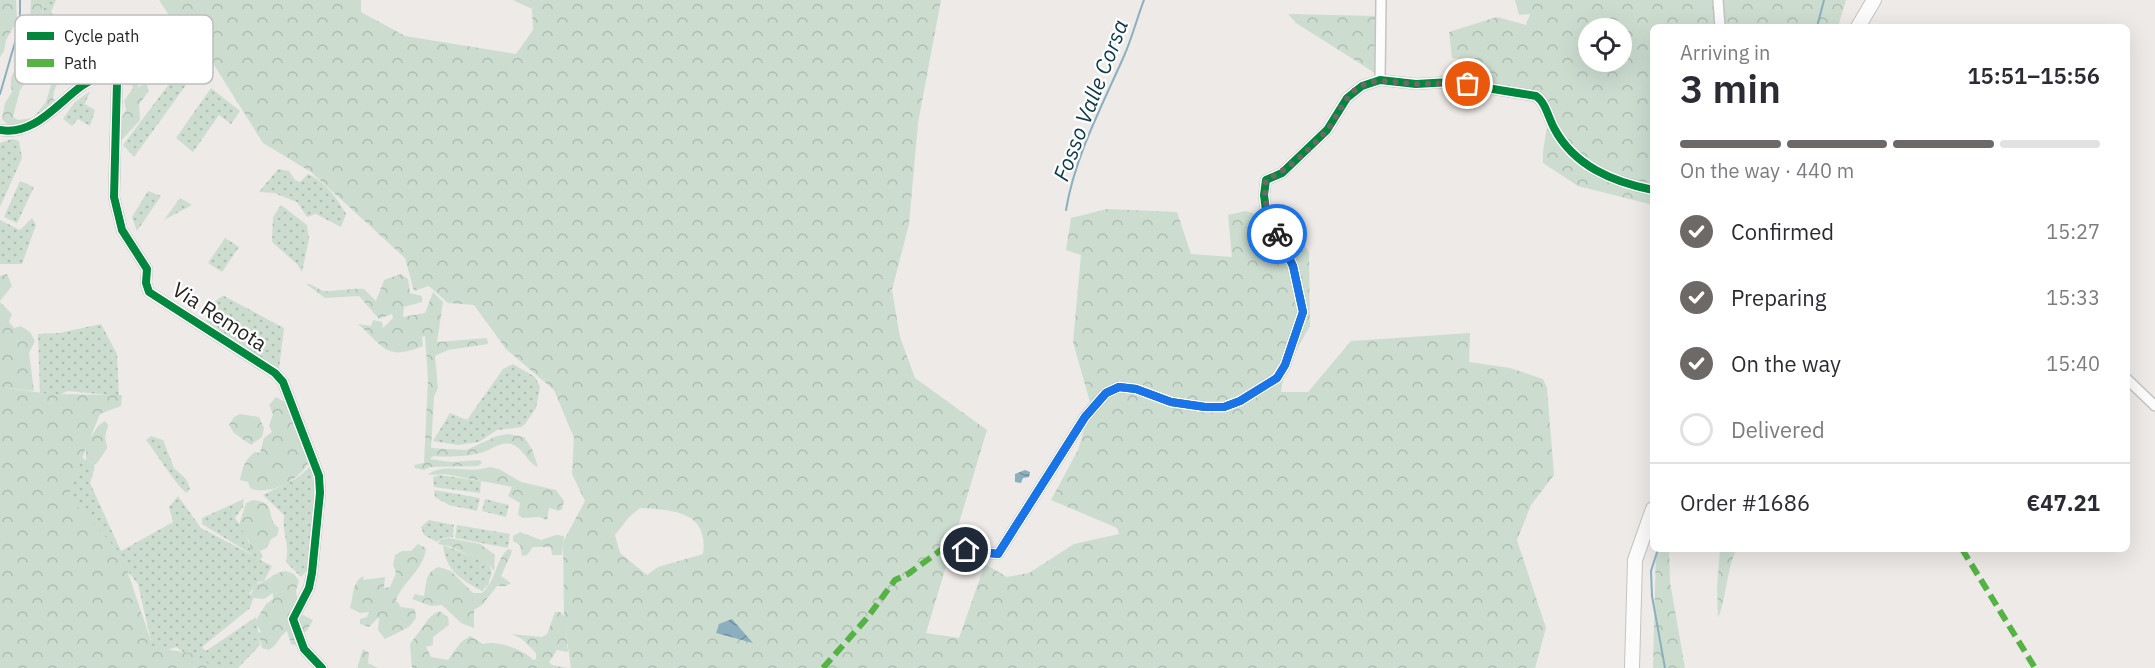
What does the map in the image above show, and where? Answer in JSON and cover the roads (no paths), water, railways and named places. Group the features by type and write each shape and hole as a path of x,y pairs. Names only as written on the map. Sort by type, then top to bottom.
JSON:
{"main road":[{"path":"1860,24 1874,0"},
{"path":"1632,668 1632,584 1635,560 1650,517"}],"street":[{"path":"1380,80 1381,0"},
{"path":"1718,0 1720,24"},
{"path":"966,550 998,554 1085,417 1106,393 1119,387 1136,389 1171,402 1224,407 1240,401 1277,378 1285,365 1303,312 1293,266 1266,211 1264,195 1266,180 1282,173 1327,130 1347,98 1362,86 1380,80 1416,84 1450,82 1536,96 1542,100 1555,130 1570,150 1589,168 1629,185 1650,189"},
{"name":"Via Remota","path":"0,130 19,131 32,125 85,84"},
{"name":"Via Remota","path":"117,84 115,206 122,230 147,269 146,283 149,292 275,373 283,382 320,476 312,573 309,588 293,619 304,649 322,668"},
{"path":"2130,382 2155,406"}],"water":[{"path":"1025,470 1030,472 1029,477 1023,478 1021,483 1015,482 1015,474"},
{"path":"732,619 753,643 716,633 719,624"}],"waterway":[{"path":"20,0 20,15"},
{"name":"Fosso Valle Corsa","path":"1066,210 1083,151 1127,49 1144,0"},
{"path":"1818,24 1824,0"},
{"path":"0,94 15,42"},
{"path":"1657,552 1651,571 1652,596 1665,668"}]}
